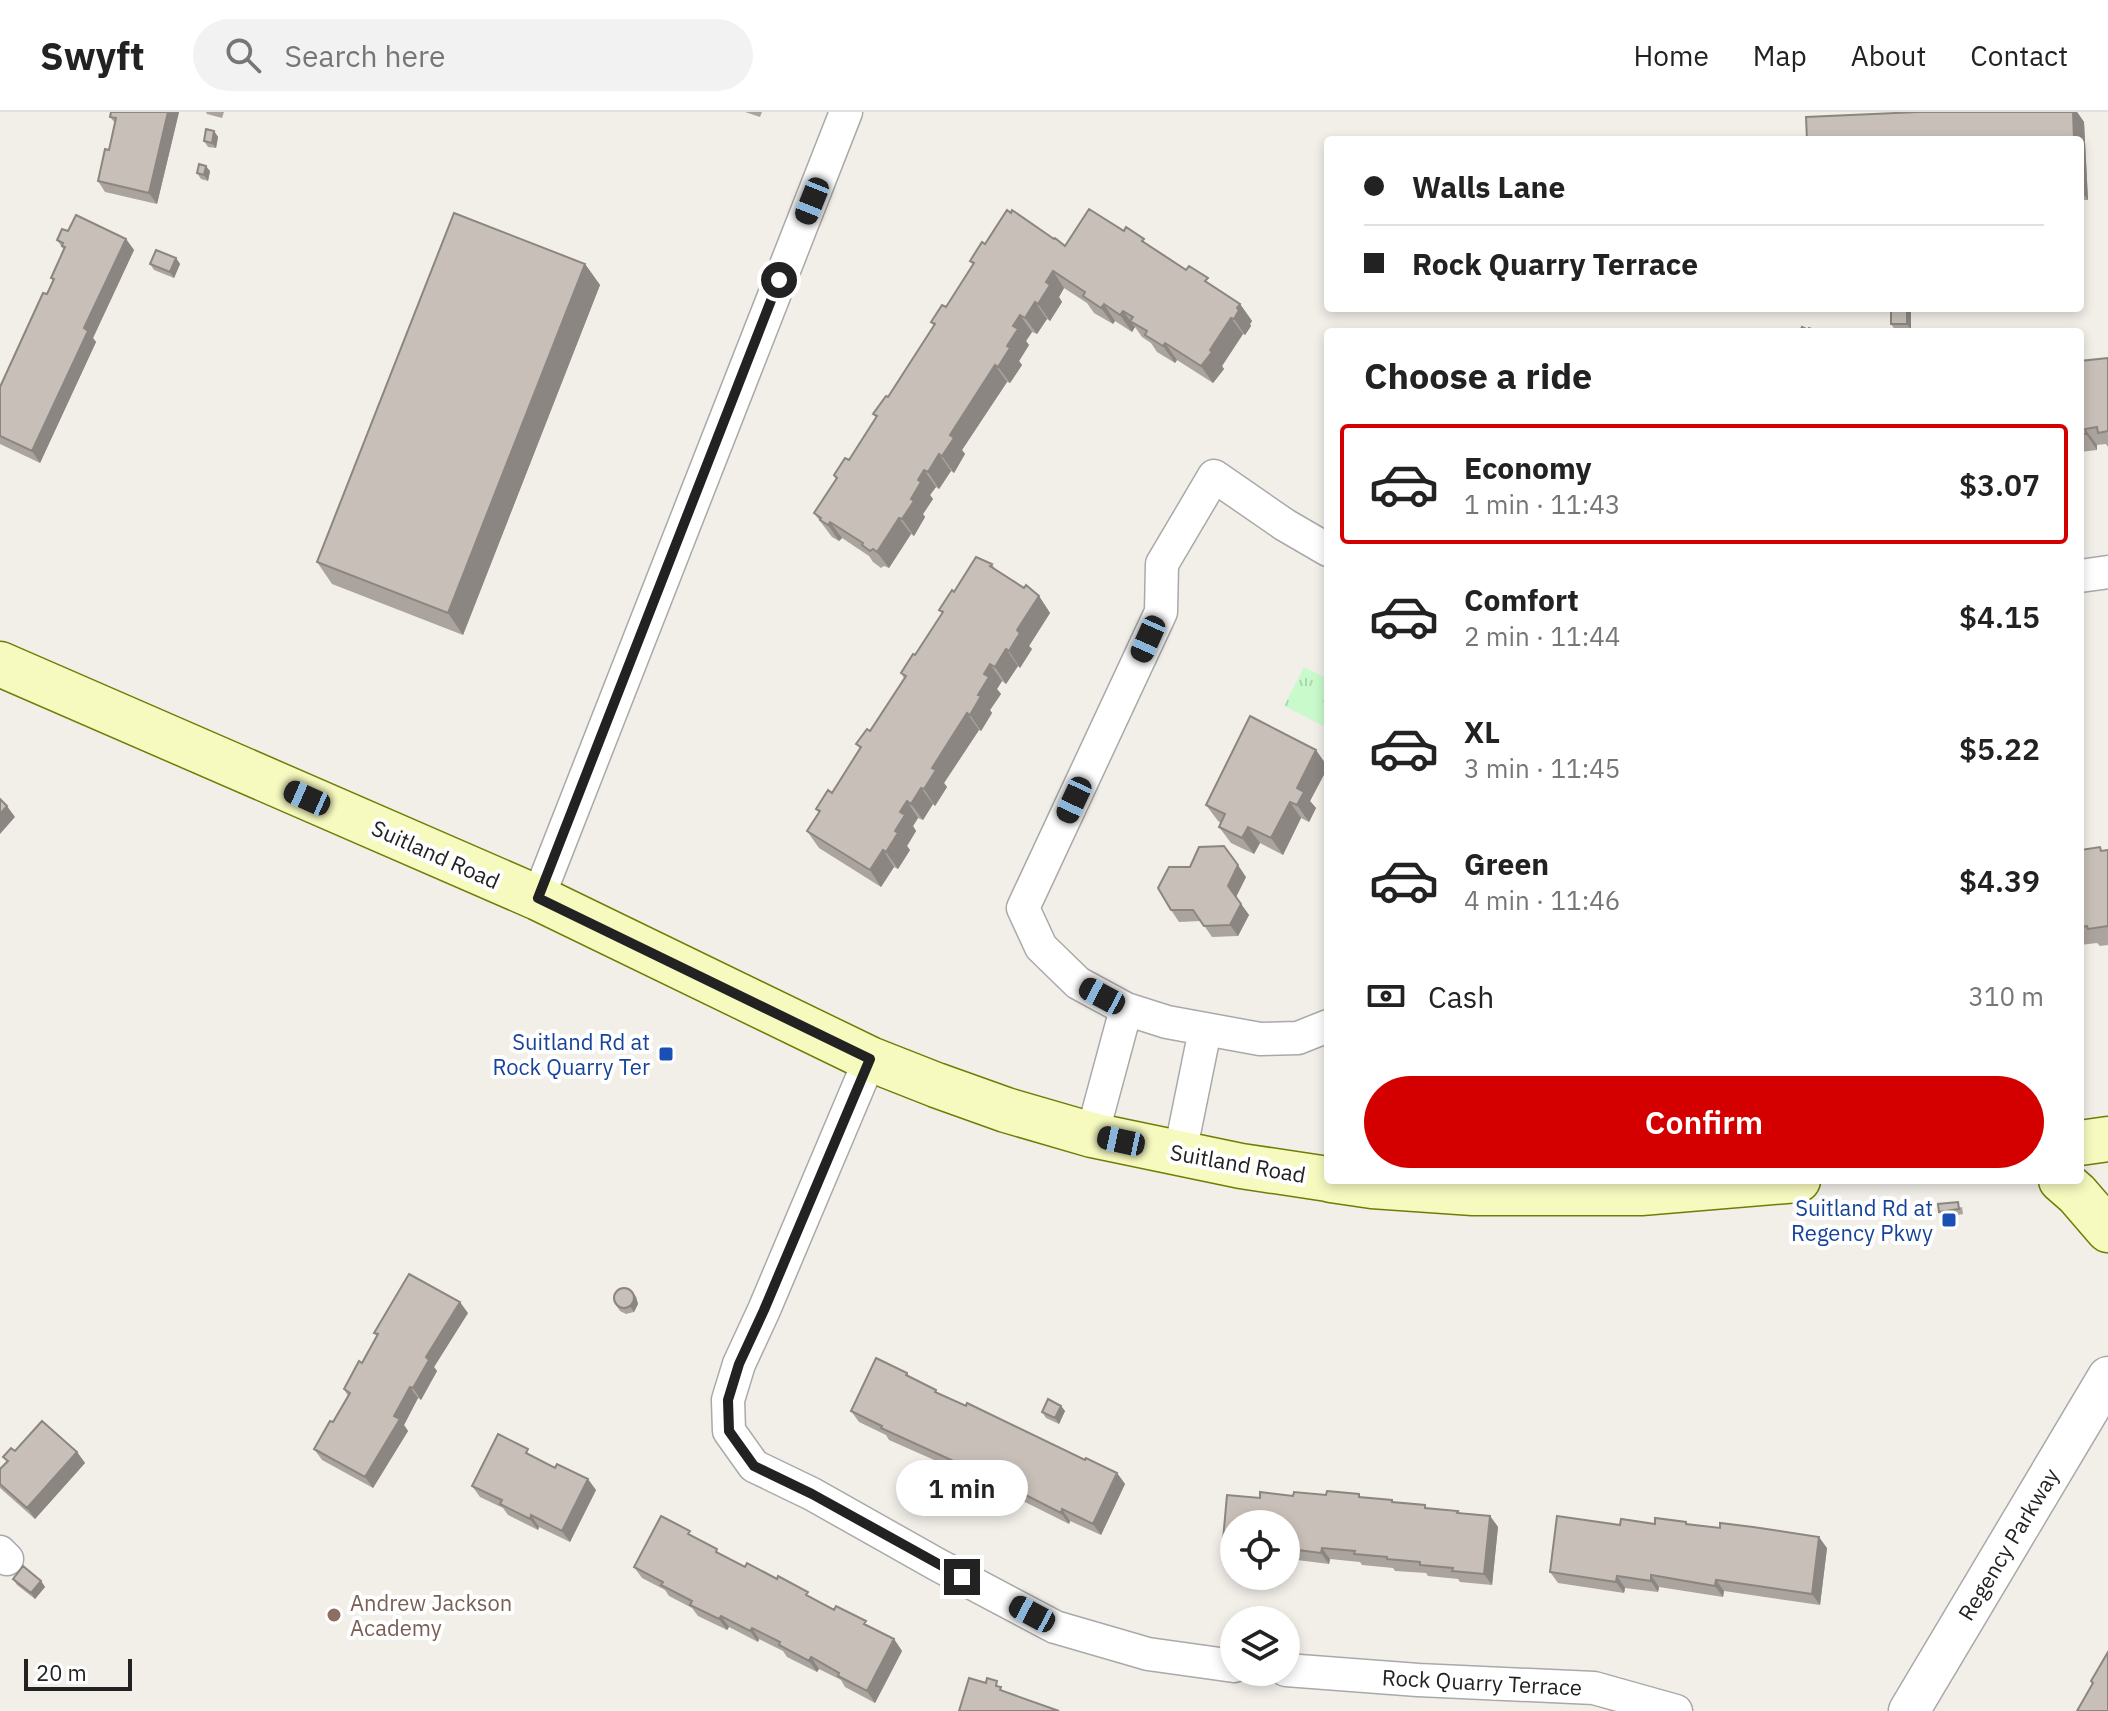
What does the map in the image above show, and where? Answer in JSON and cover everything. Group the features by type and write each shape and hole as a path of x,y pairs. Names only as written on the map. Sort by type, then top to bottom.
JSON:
{"main road":[{"name":"Suitland Road","path":"0,664 538,898 870,1059 1006,1110 1092,1135 1241,1166 1324,1179"},
{"path":"2084,1142 2108,1139"},
{"name":"Suitland Road","path":"1358,1184 1473,1193 1641,1193 1750,1184"},
{"path":"2066,1184 2108,1230"}],"street":[{"path":"538,898 846,112"},
{"path":"1324,548 1214,476 1162,564 1161,612 1023,908 1041,947 1078,983 1126,1009 1167,1022 1260,1039 1298,1038 1324,1028"},
{"path":"2084,575 2108,572"},
{"path":"1092,1135 1126,1009"},
{"path":"1180,1153 1205,1030"},
{"path":"870,1059 739,1364 728,1400 729,1431 754,1466 812,1494 1055,1627 1148,1654 1220,1664"},
{"name":"Regency Parkway","path":"1909,1711 2108,1377"},
{"name":"Rock Quarry Terrace","path":"1300,1671 1594,1688 1676,1711"}],"green space":[{"path":"1304,667 1324,677 1324,726 1284,706"}],"building":[{"path":"111,112 168,112 149,193 98,181 116,118 110,117"},
{"path":"1918,112 2073,112 2074,136 1807,136 1806,117"},
{"path":"206,129 214,131 212,143 204,141"},
{"path":"199,164 206,166 204,175 197,173"},
{"path":"1089,209 1124,231 1126,227 1186,270 1189,266 1208,278 1205,281 1240,304 1234,319 1231,318 1201,366 1165,343 1163,346 1145,335 1147,331 1130,321 1133,317 1123,311 1120,315 1104,304 1101,308 1083,296 1085,292 1053,271 1046,282 1050,285 1025,318 1020,315 1013,326 1018,329 1007,346 1010,348 998,367 995,365 950,435 954,438 942,456 939,454 928,472 924,470 911,499 914,501 877,552 873,549 870,551 830,522 828,525 820,520 814,513 837,478 834,475 845,458 849,460 877,416 873,414 888,397 935,324 931,322 942,305 946,307 974,263 970,261 1007,210 1011,213 1012,210 1065,246"},
{"path":"454,213 585,264 448,613 317,562"},
{"path":"76,215 126,239 84,328 88,331 32,451 0,436 0,387 43,293 47,294 54,279 51,278 65,247 57,240 62,229 68,231"},
{"path":"156,250 176,258 170,272 150,264"},
{"path":"1891,312 1907,312 1907,324 1891,324"},
{"path":"2108,358 2108,431 2098,433 2097,427 2085,429 2084,434 2084,361"},
{"path":"976,557 992,564 990,566 1024,588 1026,585 1039,596 1017,630 1020,633 1009,651 1006,649 995,667 990,664 984,674 989,677 970,715 967,713 932,768 936,770 924,789 921,788 911,804 907,801 900,812 905,815 895,831 898,833 870,870 807,831 820,811 816,809 828,790 832,793 861,747 856,744 867,729 870,731 906,676 901,673"},
{"path":"1250,716 1316,750 1297,788 1304,792 1297,805 1290,802 1271,838 1248,827 1242,838 1219,827 1225,814 1206,805"},
{"path":"0,799 7,806 0,814"},
{"path":"1224,846 1238,865 1228,886 1241,904 1230,925 1204,926 1193,910 1171,910 1158,888 1169,867 1190,867 1199,847"},
{"path":"2100,847 2101,851 2108,850 2108,926 2088,929 2084,926 2084,849"},
{"path":"1958,1202 1959,1209 1939,1212 1938,1204"},
{"path":"409,1274 460,1302 426,1357 429,1360 394,1416 400,1419 365,1477 314,1449 350,1393 344,1389 359,1361 362,1363 378,1334 374,1333"},
{"path":"624,1288 631,1291 634,1298 631,1305 624,1308 617,1305 614,1298 617,1291"},
{"path":"876,1358 907,1373 935,1392 966,1406 967,1403 1117,1473 1093,1524 1062,1509 1061,1513 1002,1483 1000,1486 851,1411"},
{"path":"1048,1399 1061,1406 1055,1418 1042,1412"},
{"path":"42,1421 77,1452 27,1508 0,1484 0,1469 8,1461 3,1457 11,1448 15,1451"},
{"path":"498,1434 528,1449 526,1453 555,1468 557,1464 588,1479 562,1531 500,1504 502,1500 472,1486"},
{"path":"1327,1491 1359,1494 1359,1497 1490,1516 1484,1574 1354,1554 1355,1551 1322,1548 1321,1553 1300,1550 1300,1510 1226,1510 1227,1495 1260,1498 1260,1492 1293,1496 1294,1492 1326,1495"},
{"path":"661,1516 690,1531 688,1534 717,1549 716,1552 745,1567 747,1563 777,1579 778,1576 808,1592 806,1595 834,1610 836,1606 866,1621 864,1624 894,1639 867,1691 811,1657 809,1661 752,1628 750,1631 690,1605 692,1601 634,1567"},
{"path":"1557,1516 1620,1525 1621,1519 1655,1524 1655,1518 1720,1528 1720,1523 1819,1537 1812,1594 1716,1580 1715,1586 1651,1575 1651,1581 1617,1576 1616,1582 1550,1572"},
{"path":"23,1566 41,1581 31,1593 13,1579"},
{"path":"2108,1652 2108,1711 2077,1711 2093,1683 2091,1681"},
{"path":"969,1678 986,1683 987,1678 997,1681 996,1686 1001,1687 1000,1690 1059,1711 959,1711"}],"place":[{"name":"Suitland Rd at Rock Quarry Ter","path":"666,1054"},
{"name":"Suitland Rd at Regency Pkwy","path":"1949,1220"},
{"name":"Andrew Jackson Academy","path":"334,1615"}],"route":[{"path":"779,280 538,898 870,1059 739,1364 728,1400 729,1431 754,1466 812,1494 962,1577"}]}
